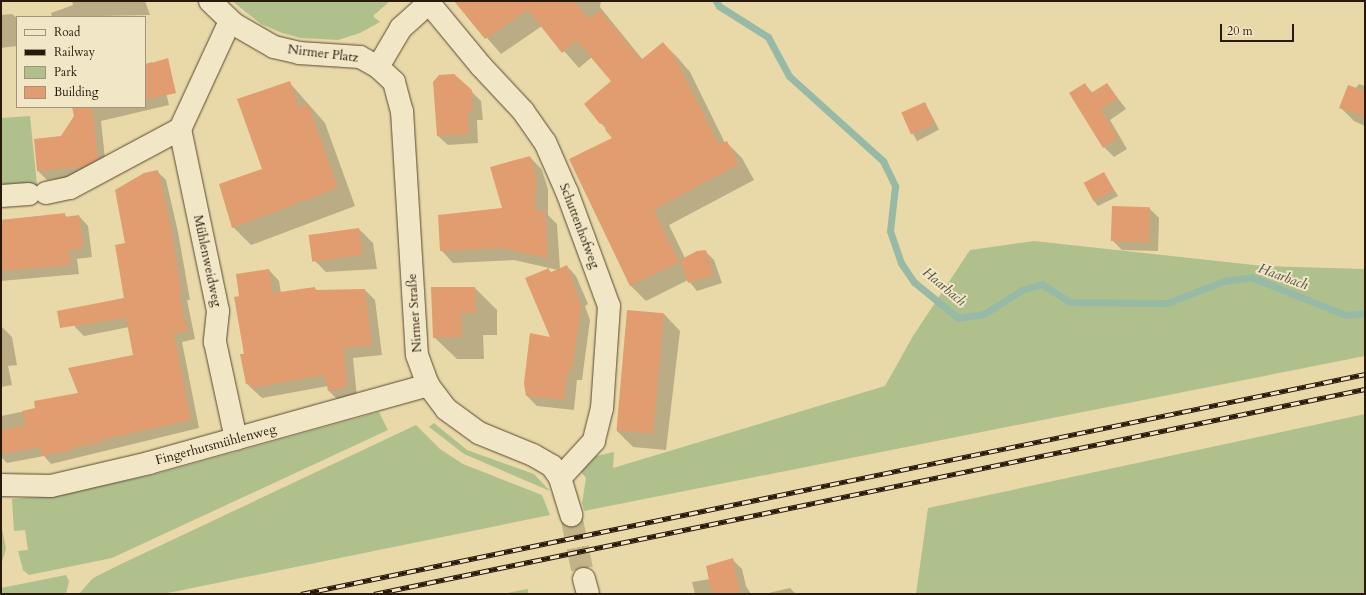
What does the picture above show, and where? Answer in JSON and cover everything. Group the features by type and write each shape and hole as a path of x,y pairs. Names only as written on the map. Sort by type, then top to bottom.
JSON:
{"street":[{"name":"Nirmer Platz","path":"210,1 230,21 274,47 299,53 360,57 378,67"},
{"path":"378,67 401,28 430,2"},
{"name":"Schuttenhofweg","path":"430,2 481,66 524,111 544,142 567,192 609,306 602,408 594,441 560,478"},
{"path":"1,196 70,188 180,129 230,21"},
{"name":"Nirmer Straße","path":"378,67 394,82 402,111 417,355 428,385 446,409 462,420 500,443 533,455 552,466 560,478 571,514"},
{"name":"Mühlenweidweg","path":"180,129 218,311 214,342 236,439"},
{"name":"Fingerhutsmühlenweg","path":"1,485 51,486 236,439 428,385"}],"green space":[{"path":"232,1 390,1 373,16 380,22 360,33 338,40 301,38 282,33 261,24"},
{"path":"30,116 37,185 1,189 1,118"},
{"path":"1034,241 1263,266 1365,269 1365,356 584,511 582,503 586,478 580,471 592,457 614,452 613,468 885,386 913,336 970,250"},
{"path":"379,412 388,430 112,558 29,575 23,570 18,551 28,550 25,530 14,531 12,499 53,496 152,475"},
{"path":"1365,414 1365,594 916,594 928,508"},
{"path":"434,423 467,450 534,474 550,491 464,454 429,427"},
{"path":"416,425 440,449 463,464 542,495 550,515 163,594 79,594 93,578"},
{"path":"1,523 6,549 1,565"},
{"path":"66,575 69,581 66,594 1,594 1,588"},
{"path":"528,589 528,594 502,594"}],"building":[{"path":"454,1 574,1 589,19 600,10 641,60 663,42 674,56 719,145 727,141 739,164 654,210 679,262 630,286 569,159 612,138 606,131 604,123 600,124 584,104 611,81 577,41 562,53 528,10 485,39"},
{"path":"168,58 176,93 146,100 146,65"},
{"path":"454,74 472,90 473,111 468,111 469,134 437,136 433,82 439,75"},
{"path":"290,81 299,107 308,104 338,188 232,228 219,184 262,169 237,99"},
{"path":"1085,83 1091,93 1107,83 1118,99 1101,109 1118,138 1103,148 1069,93"},
{"path":"1348,85 1365,91 1365,117 1339,108"},
{"path":"925,102 935,124 911,135 901,113"},
{"path":"72,108 92,108 98,159 83,167 37,171 34,139 61,136 74,116"},
{"path":"530,156 536,175 535,211 545,211 548,258 501,248 440,251 438,215 502,208 490,167"},
{"path":"158,170 170,222 181,291 179,292 187,331 174,334 191,420 101,440 101,443 72,448 72,450 42,456 40,447 1,454 1,430 25,425 22,411 35,408 34,401 78,393 68,368 133,355 126,318 60,328 57,311 124,298 115,245 125,243 115,190 144,173"},
{"path":"1104,172 1114,191 1094,201 1084,183"},
{"path":"1112,206 1150,207 1149,242 1111,241"},
{"path":"65,213 65,217 79,215 83,248 69,250 70,265 1,271 1,220"},
{"path":"359,228 363,255 312,262 308,235"},
{"path":"706,250 714,275 688,283 680,260 697,251"},
{"path":"567,265 581,306 572,371 568,370 564,400 526,396 524,383 530,333 550,337 525,278 549,268 549,273"},
{"path":"269,269 273,293 315,287 315,290 365,289 372,345 344,348 347,387 328,391 325,375 251,388 250,384 246,384 240,354 244,354 234,297 239,296 236,274"},
{"path":"431,287 475,287 476,313 461,313 462,337 433,338"},
{"path":"627,310 664,313 653,434 616,431"},
{"path":"733,558 740,594 712,594 706,566"}],"waterway":[{"name":"Haarbach","path":"716,1 719,6 768,37 789,76 883,161 895,186 890,231 901,263 914,282 958,318 984,314 1022,290 1042,284 1070,302 1167,303 1224,281 1251,277 1346,315 1365,313"}],"tunnel":[{"path":"571,515 584,579"}],"railway":[{"path":"301,594 1365,374"},
{"path":"374,594 1365,389"}]}
